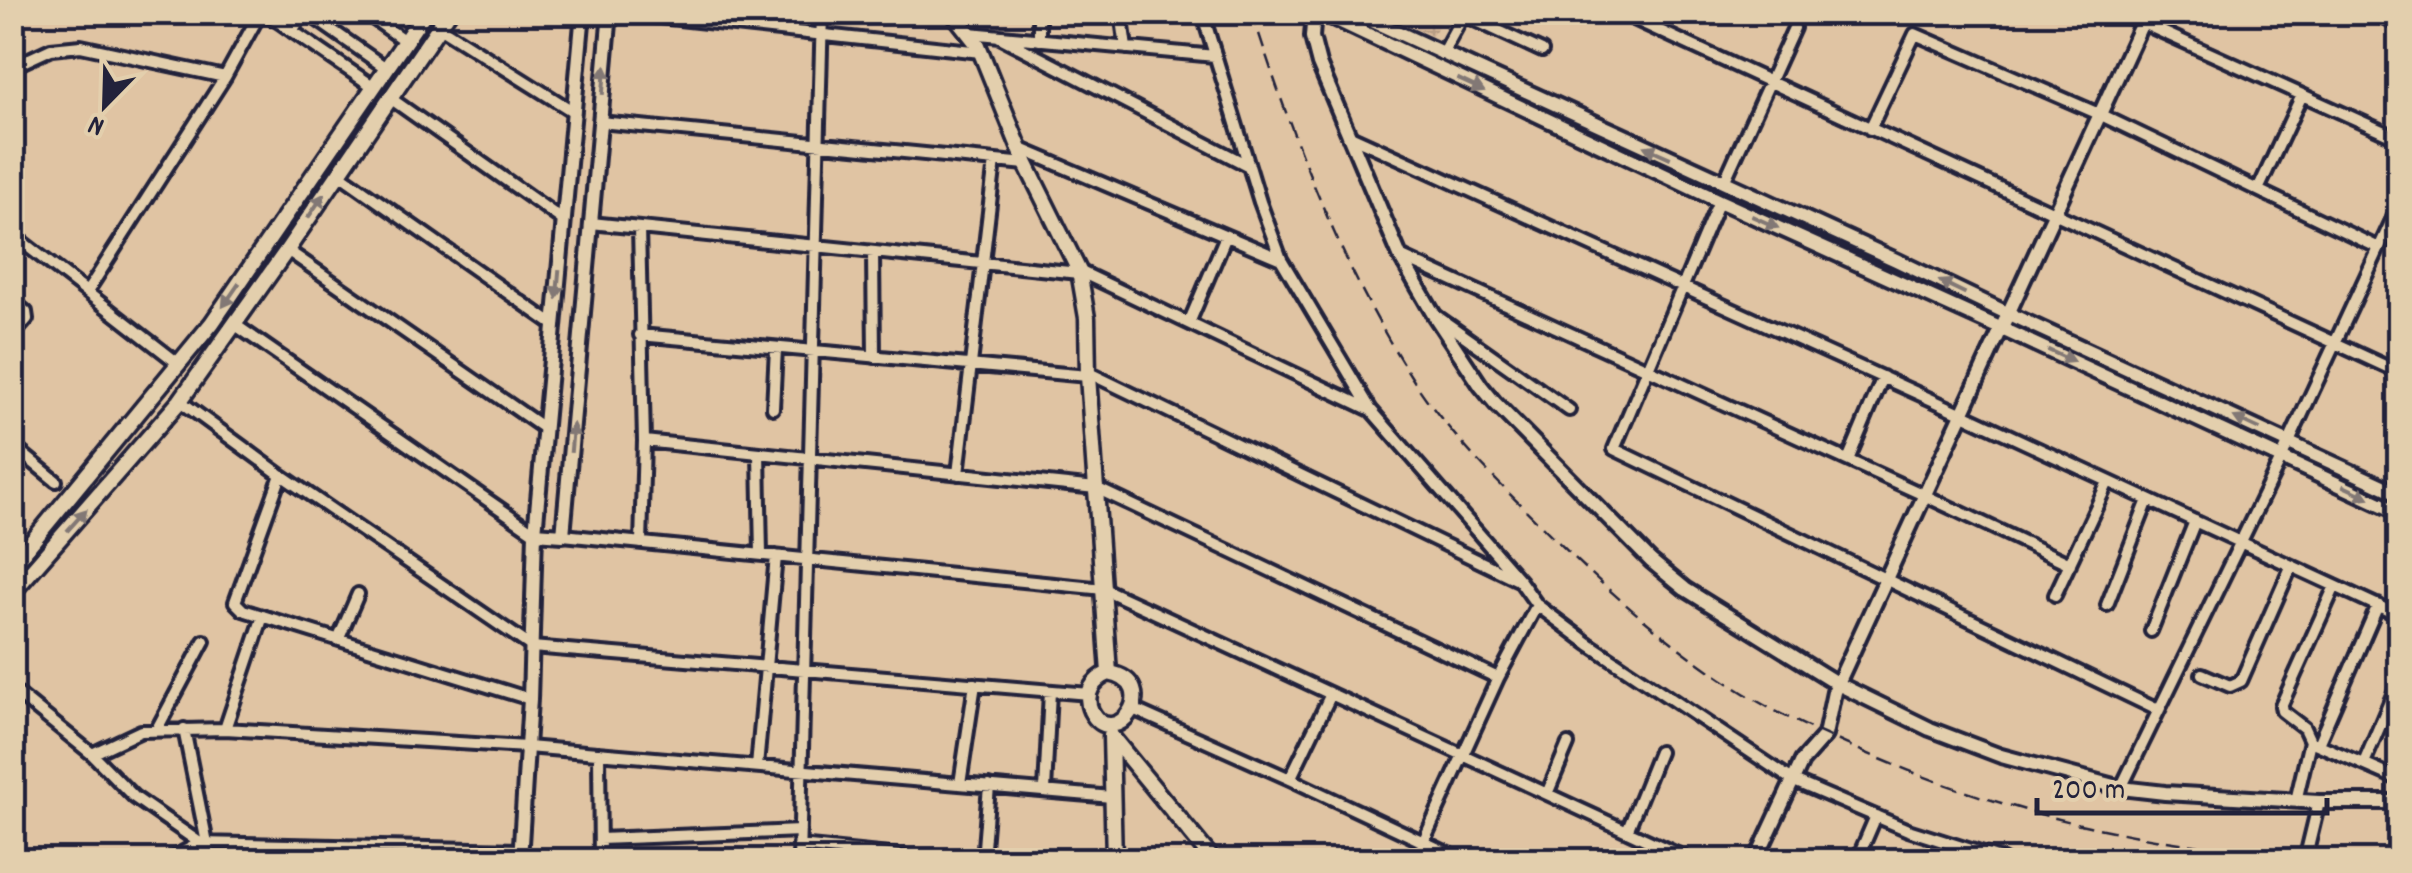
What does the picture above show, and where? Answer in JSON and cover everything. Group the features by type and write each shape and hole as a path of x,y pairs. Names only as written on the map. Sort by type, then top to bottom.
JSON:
{"main road":[{"path":"12,566 223,307 425,12"},
{"path":"12,593 180,400 449,12"},
{"path":"952,12 981,52 1026,164 1079,272 1087,318 1109,673"},
{"path":"94,468 110,483"},
{"path":"1111,731 1132,709 1134,701 1130,685 1117,674 1109,673 1096,680 1089,694 1092,712 1213,860"},
{"path":"1111,731 1114,860"}],"street":[{"path":"292,31 305,12 386,68"},
{"path":"364,12 406,40"},
{"path":"170,860 203,843 520,855 535,532 583,12"},
{"path":"563,535 612,12 691,17 981,52"},
{"path":"799,860 822,12"},
{"path":"1039,12 1039,40"},
{"path":"1121,12 1126,48"},
{"path":"1202,12 1282,259 1371,410 1538,605 1589,644 1794,781 1951,845 2003,860"},
{"path":"2400,512 1718,201 1317,12 1312,28 1316,55 1400,256 1434,315 1487,395 1650,561 1703,602 1838,684 1966,743 2038,768 2120,788 2165,794 2400,802"},
{"path":"1353,12 2400,494"},
{"path":"1619,12 2400,373"},
{"path":"2118,12 2144,18 2302,96 2400,139"},
{"path":"2373,13 2400,26"},
{"path":"1431,66 1466,16 1542,51"},
{"path":"88,292 225,77 258,17 273,18 374,87"},
{"path":"1756,860 1806,755 1825,735 1829,707 1838,684 2144,18"},
{"path":"439,27 574,112"},
{"path":"1724,182 1794,28"},
{"path":"969,34 1215,56"},
{"path":"1870,129 1915,34 2100,114 2379,248"},
{"path":"998,36 1249,166"},
{"path":"12,67 51,49 81,46 225,77"},
{"path":"2258,190 2302,96"},
{"path":"390,98 564,221"},
{"path":"600,122 1026,164"},
{"path":"1348,135 2400,616"},
{"path":"1019,148 1282,259"},
{"path":"958,474 995,161"},
{"path":"338,172 554,324"},
{"path":"1718,201 1614,449 2158,710"},
{"path":"2120,788 2282,457 2400,203"},
{"path":"591,224 1079,272 1371,410"},
{"path":"639,228 644,440 640,543"},
{"path":"12,234 179,364"},
{"path":"1189,323 1226,236"},
{"path":"287,250 545,428"},
{"path":"874,252 874,356"},
{"path":"1400,256 2070,564"},
{"path":"1888,277 1896,260"},
{"path":"12,308 20,307 27,320 12,336"},
{"path":"1434,315 1569,410"},
{"path":"234,324 535,532 1104,589 1690,860"},
{"path":"640,336 1088,375 1520,581"},
{"path":"773,408 776,348"},
{"path":"1848,460 1883,378"},
{"path":"180,400 281,475 532,647 1089,694"},
{"path":"644,440 1096,488 1498,678"},
{"path":"12,445 56,481"},
{"path":"759,453 760,555"},
{"path":"281,475 235,602 243,610 530,699"},
{"path":"2055,595 2108,482"},
{"path":"2107,605 2148,500"},
{"path":"2151,631 2195,521"},
{"path":"758,767 776,556"},
{"path":"2202,674 2230,686 2241,681 2291,567"},
{"path":"2336,586 2282,711 2304,728 2314,742 2400,780"},
{"path":"340,638 358,594"},
{"path":"1414,860 1498,678 1538,605"},
{"path":"2296,801 2314,742 2378,606"},
{"path":"225,729 263,616"},
{"path":"157,730 204,641"},
{"path":"2364,764 2400,678"},
{"path":"960,784 975,684"},
{"path":"12,689 92,754 134,797 203,843"},
{"path":"1045,791 1050,691"},
{"path":"1290,779 1331,694"},
{"path":"1132,709 1462,860"},
{"path":"184,729 203,860"},
{"path":"92,754 141,731 225,729 528,746 1112,797"},
{"path":"1547,794 1568,744"},
{"path":"1627,831 1659,752"},
{"path":"599,753 600,860"},
{"path":"983,860 989,786"},
{"path":"2305,860 2319,802"},
{"path":"1857,860 1876,816"},
{"path":"600,839 800,831"},
{"path":"275,844 279,860"},
{"path":"1945,860 1951,845"},
{"path":"800,846 939,860"}],"shaded area":[{"path":"1382,13 1447,13 1432,36"},
{"path":"1673,13 1958,13 1955,22"}],"railway":[{"path":"1252,12 1284,108 1341,248 1414,381 1457,438 1508,492 1612,592 1686,653 1754,699 1816,731 1907,770 2035,813 2167,841 2295,858 2400,856"}]}
